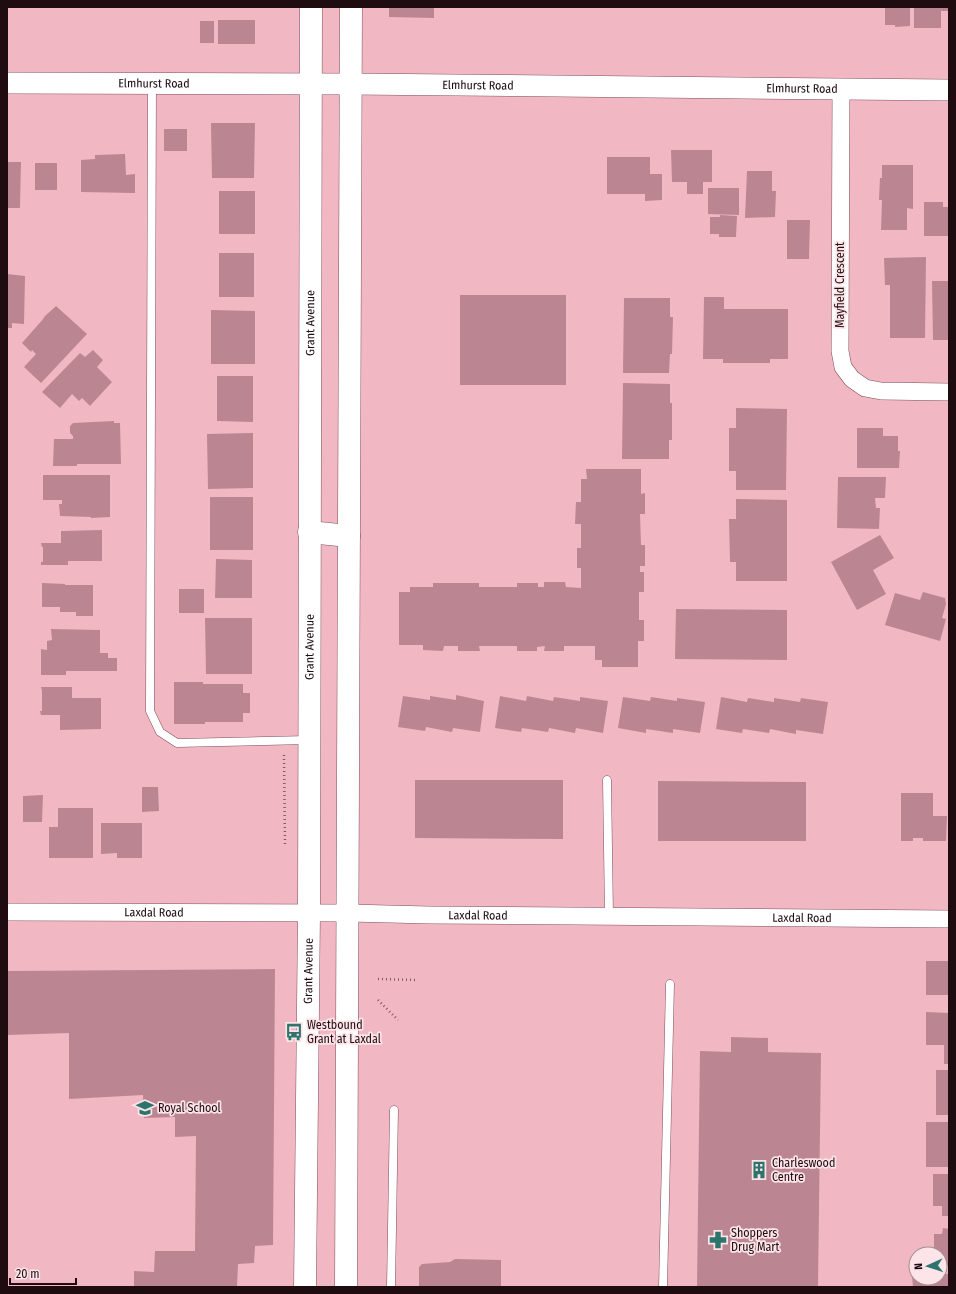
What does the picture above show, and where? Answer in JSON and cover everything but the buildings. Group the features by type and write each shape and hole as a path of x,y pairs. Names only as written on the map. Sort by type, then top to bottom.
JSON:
{"main road":[{"name":"Grant Avenue","path":"305,1287 309,913 311,7"},
{"path":"346,1287 349,913 351,7"},
{"path":"309,532 349,536"}],"street":[{"name":"Elmhurst Road","path":"7,83 350,84 949,90"},
{"name":"Mayfield Crescent","path":"841,88 840,351 843,367 852,380 865,388 881,391 949,392"},
{"name":"Laxdal Road","path":"7,912 349,913 949,919"}],"lane":[{"path":"152,83 150,711 160,732 177,742 309,740"},
{"path":"607,780 610,916"},
{"path":"663,1287 670,984"},
{"path":"392,1287 394,1110"}],"path":[{"path":"284,741 285,844"},
{"path":"378,978 418,980"},
{"path":"378,1000 398,1020"}],"place":[{"name":"Westbound Grant at Laxdal","path":"294,1032"},
{"name":"Royal School","path":"145,1108"},
{"name":"Charleswood Centre","path":"759,1170"},
{"name":"Shoppers Drug Mart","path":"718,1240"}]}
